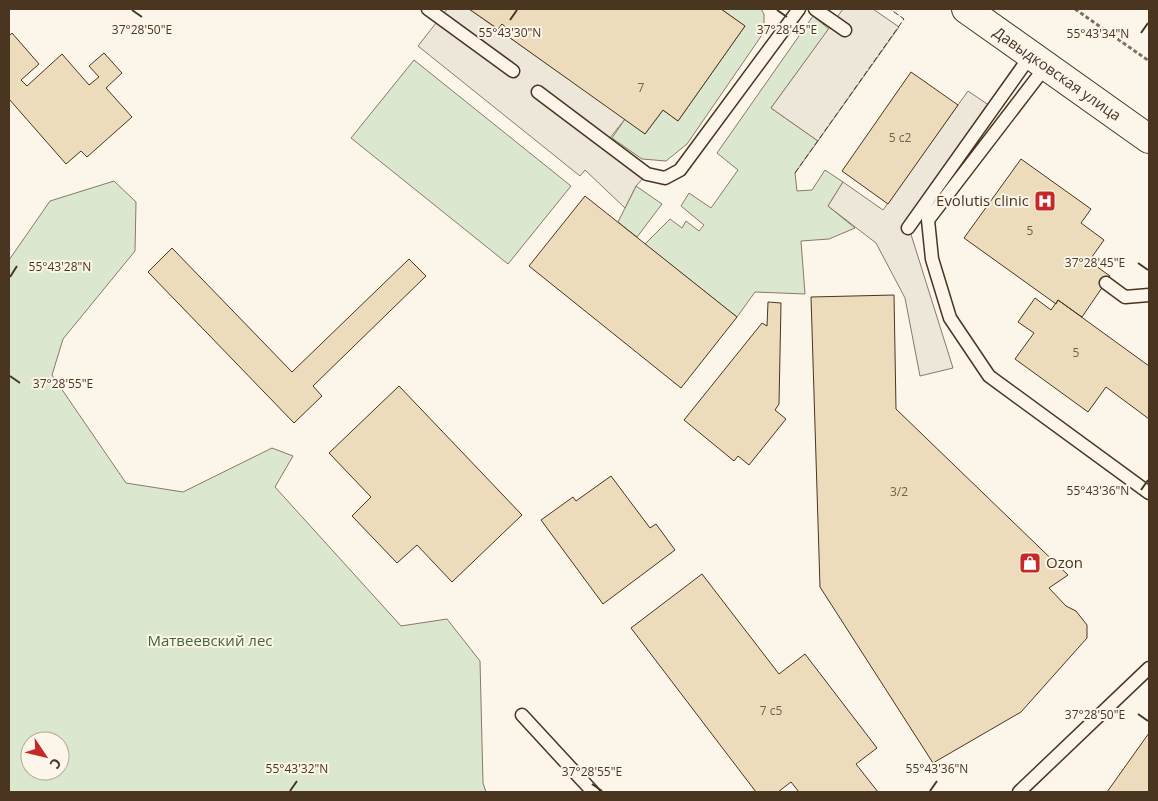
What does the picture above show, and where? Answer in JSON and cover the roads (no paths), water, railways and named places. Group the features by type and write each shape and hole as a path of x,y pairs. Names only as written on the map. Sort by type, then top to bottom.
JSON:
{"street":[{"name":"Давыдковская улица","path":"966,9 1149,139"}],"lane":[{"path":"428,9 513,71"},
{"path":"538,92 647,174 665,178 680,170 799,9"},
{"path":"815,9 845,30"},
{"path":"908,228 1039,60"},
{"path":"1039,60 928,220 932,259 950,318 989,376 1149,493"},
{"path":"1106,284 1125,297 1149,295"},
{"path":"1018,792 1149,668"},
{"path":"522,715 593,792"}],"place":[{"name":"Evolutis clinic","path":"1045,201"},
{"name":"Ozon","path":"1030,563"}],"park label":[{"name":"Матвеевский лес","path":"210,641"}]}
